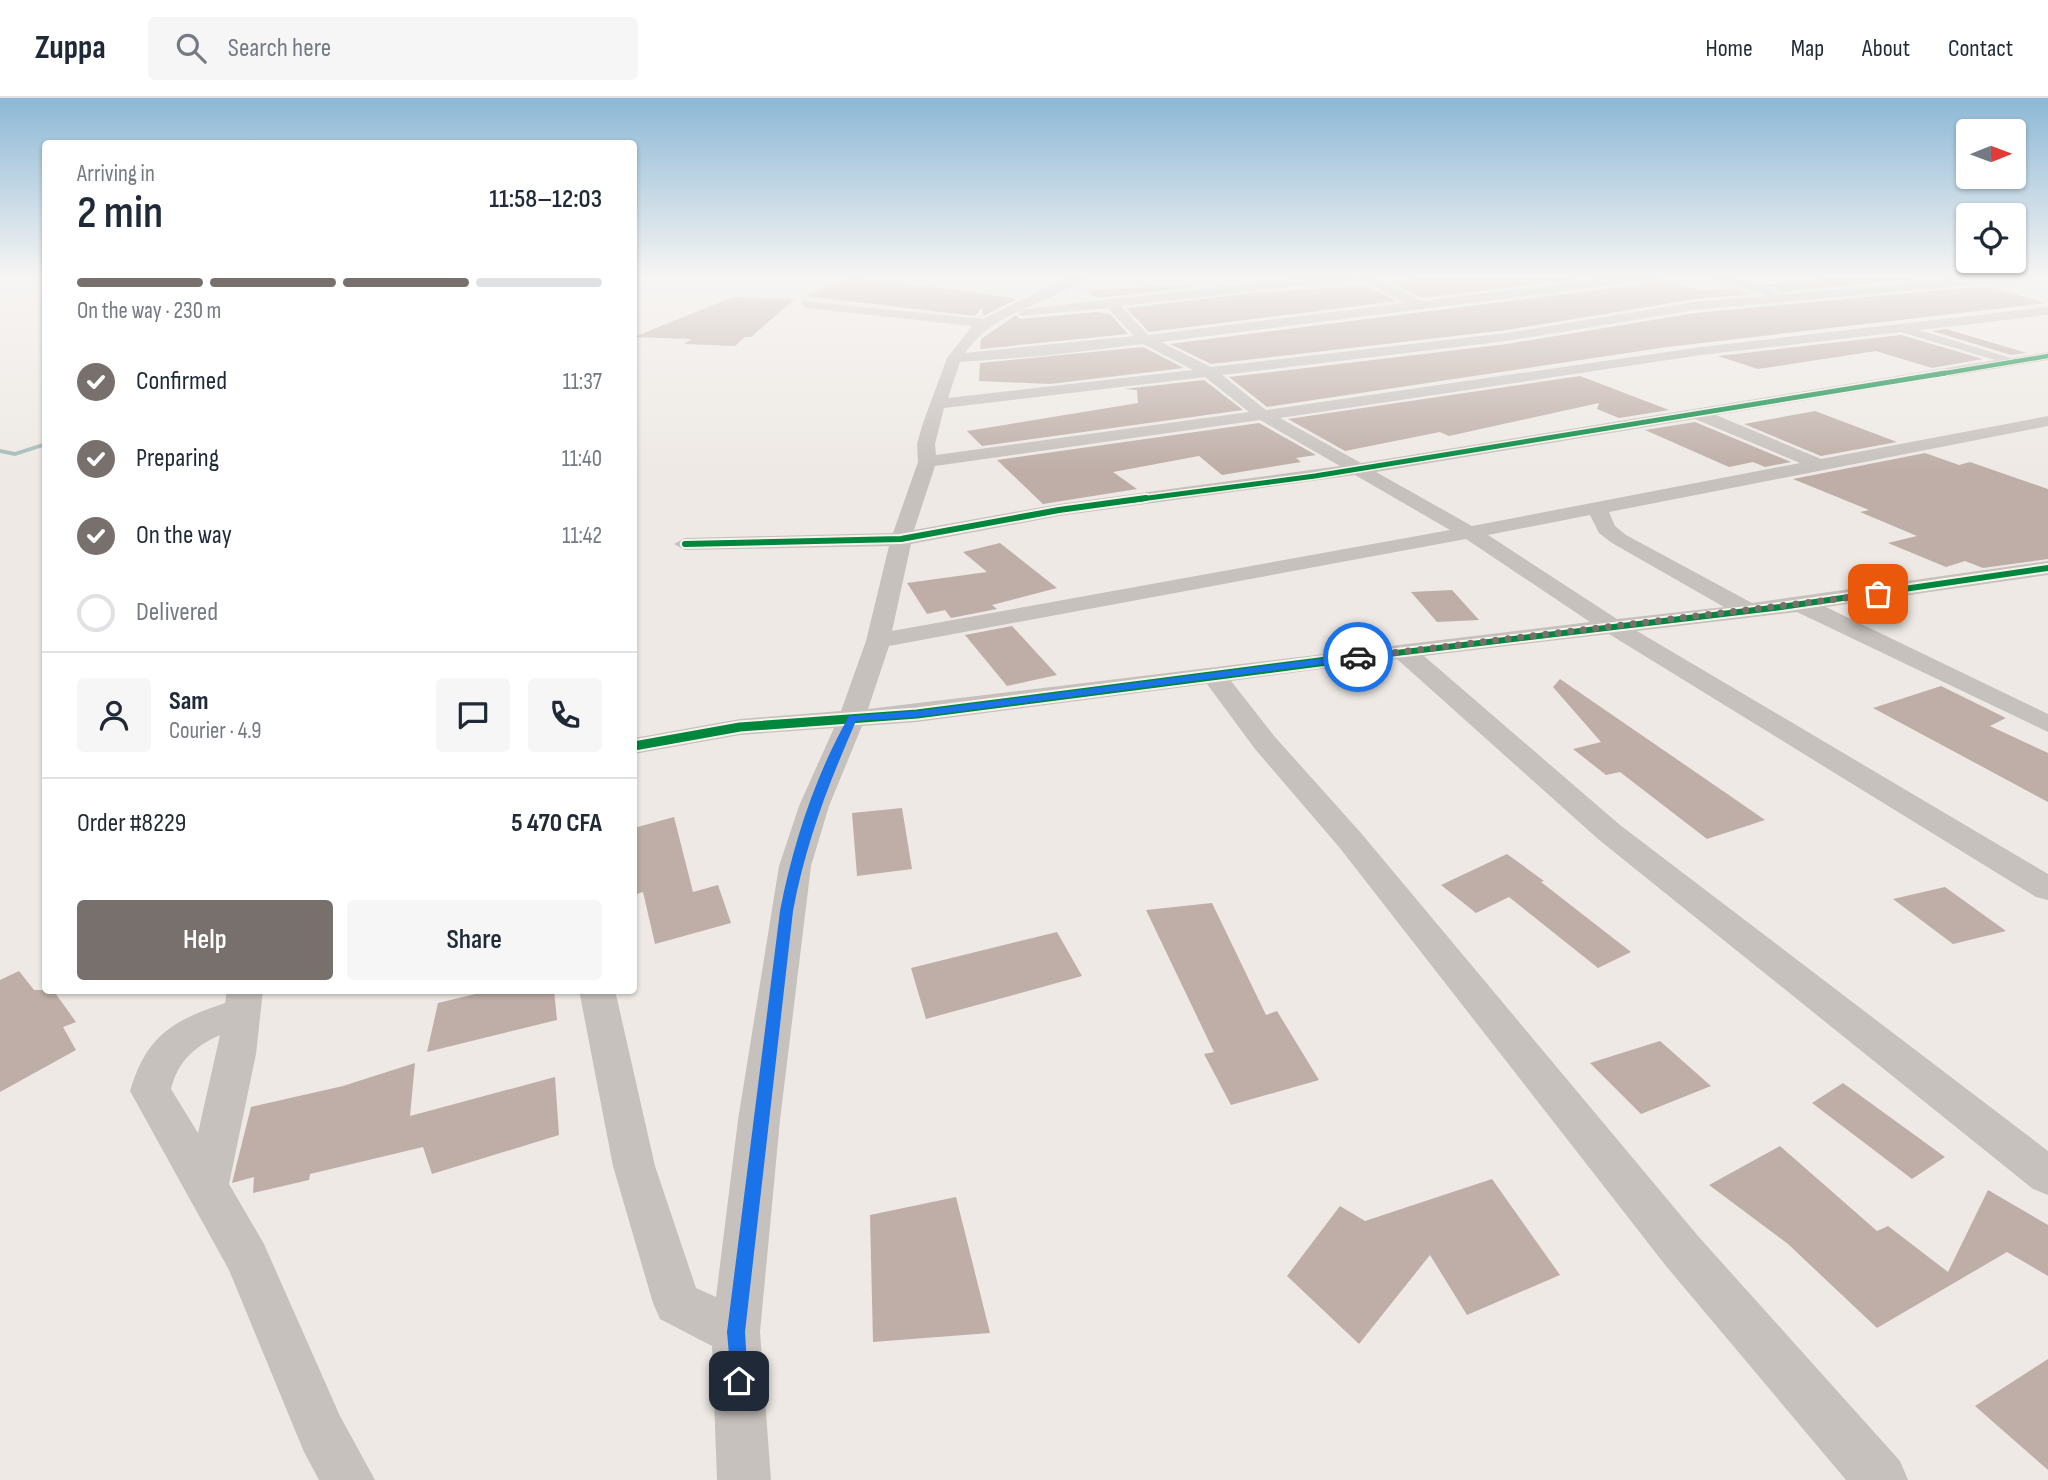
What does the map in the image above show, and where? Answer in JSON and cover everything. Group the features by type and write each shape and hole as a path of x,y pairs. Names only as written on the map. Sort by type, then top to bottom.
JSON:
{"street":[{"path":"744,1480 736,1332 760,1120 795,866 814,806 852,718 878,641 901,540 927,462 926,444 954,358 967,340"},
{"path":"954,358 1043,352 1125,340"},
{"path":"1148,340 1207,371 1263,415 1471,533 1612,626 2048,889"},
{"path":"939,404 1476,340"},
{"path":"1515,340 1530,347"},
{"path":"927,462 1789,340"},
{"path":"1939,340 2048,371"},
{"path":"685,544 901,540 1059,510 1356,469 2048,356"},
{"path":"1564,361 1586,370"},
{"path":"1693,412 1819,465"},
{"path":"878,641 1471,533 2048,421"},
{"path":"1598,509 1606,529 1619,539 1749,611"},
{"path":"637,745 740,727 917,714 1403,651 1749,611 2048,568"},
{"path":"1800,604 2048,724"},
{"path":"1403,651 1609,832 2048,1175"},
{"path":"1213,676 1265,743 1350,840 1682,1251 1881,1480"},
{"path":"598,994 634,1166 677,1303 736,1332"},
{"path":"206,1186 237,1054 243,1001"},
{"path":"243,1001 189,1031 171,1046 154,1070 150,1091 248,1259 322,1434 348,1480"}],"building":[{"path":"689,340 741,340 735,346 684,344"},
{"path":"981,340 1064,340 980,349"},
{"path":"1198,340 1416,340 1211,364 1170,344"},
{"path":"1528,340 1723,340 1267,407 1229,377"},
{"path":"1853,340 1920,340 1983,359 1932,368 1876,351 1758,369 1718,356"},
{"path":"1963,340 1985,340 2027,353 2011,355"},
{"path":"1143,347 1184,368 1050,384 979,381 980,363"},
{"path":"1580,376 1669,410 1619,418 1597,409 1599,403 1449,436 1440,432 1345,451 1288,419"},
{"path":"1204,380 1243,410 982,446 967,431 1138,403 1137,390 1124,389"},
{"path":"1815,411 1897,442 1821,456 1744,424"},
{"path":"1695,422 1791,462 1765,467 1753,462 1729,467 1645,430"},
{"path":"1259,423 1316,455 1296,458 1301,462 1222,475 1199,456 1113,472 1137,489 1043,504 997,460"},
{"path":"1925,453 1959,465 1970,462 2048,489 2048,559 1983,568 1965,561 1946,567 1888,543 1917,536 1860,512 1869,510 1793,479"},
{"path":"1000,543 1057,588 992,605 997,609 951,618 945,610 927,614 907,583 987,572 963,552"},
{"path":"1452,590 1479,620 1437,622 1411,592"},
{"path":"1012,626 1057,675 1007,686 965,635"},
{"path":"1560,679 1765,820 1707,839 1620,772 1606,775 1573,749 1601,742 1553,687"},
{"path":"1941,686 2006,718 1990,726 2048,753 2048,802 1873,708"},
{"path":"902,808 912,869 857,876 852,813"},
{"path":"674,817 693,892 718,885 731,923 655,944 643,892 637,894 637,827"},
{"path":"1507,854 1631,952 1598,968 1509,897 1476,913 1441,885"},
{"path":"1945,887 2006,931 1953,944 1893,899"},
{"path":"1212,903 1266,1015 1277,1011 1319,1080 1231,1105 1204,1054 1214,1052 1146,910"},
{"path":"1057,932 1082,976 926,1019 911,968"},
{"path":"19,971 34,990 42,990 42,994 56,994 76,1022 63,1027 76,1050 0,1092 0,980"},
{"path":"475,994 554,994 557,1020 427,1052 438,1003"},
{"path":"1660,1041 1711,1086 1641,1114 1590,1063"},
{"path":"415,1063 410,1116 555,1077 559,1135 432,1174 423,1147 310,1174 309,1180 253,1193 254,1177 232,1183 251,1107 343,1086"},
{"path":"1843,1083 1945,1157 1912,1179 1812,1103"},
{"path":"1780,1146 1877,1231 1888,1226 1948,1272 1988,1190 2048,1225 2048,1276 2007,1252 1877,1328 1788,1244 1709,1185"},
{"path":"1492,1179 1560,1275 1467,1315 1430,1255 1359,1344 1287,1276 1340,1206 1365,1221"},
{"path":"956,1197 990,1333 873,1342 870,1215"},
{"path":"2048,1359 2048,1470 1975,1406"}],"waterway":[{"path":"0,451 15,454 42,445"}],"cycle path":[{"path":"685,544 901,539 1059,510 1315,476 2048,356"},
{"path":"637,745 740,727 917,714 1403,651 1781,607 2048,568"}],"way so far":[{"path":"1358,657 1878,594"}],"route":[{"path":"739,1381 736,1332 787,911 795,866 814,806 852,718 917,714 1358,657"}]}
